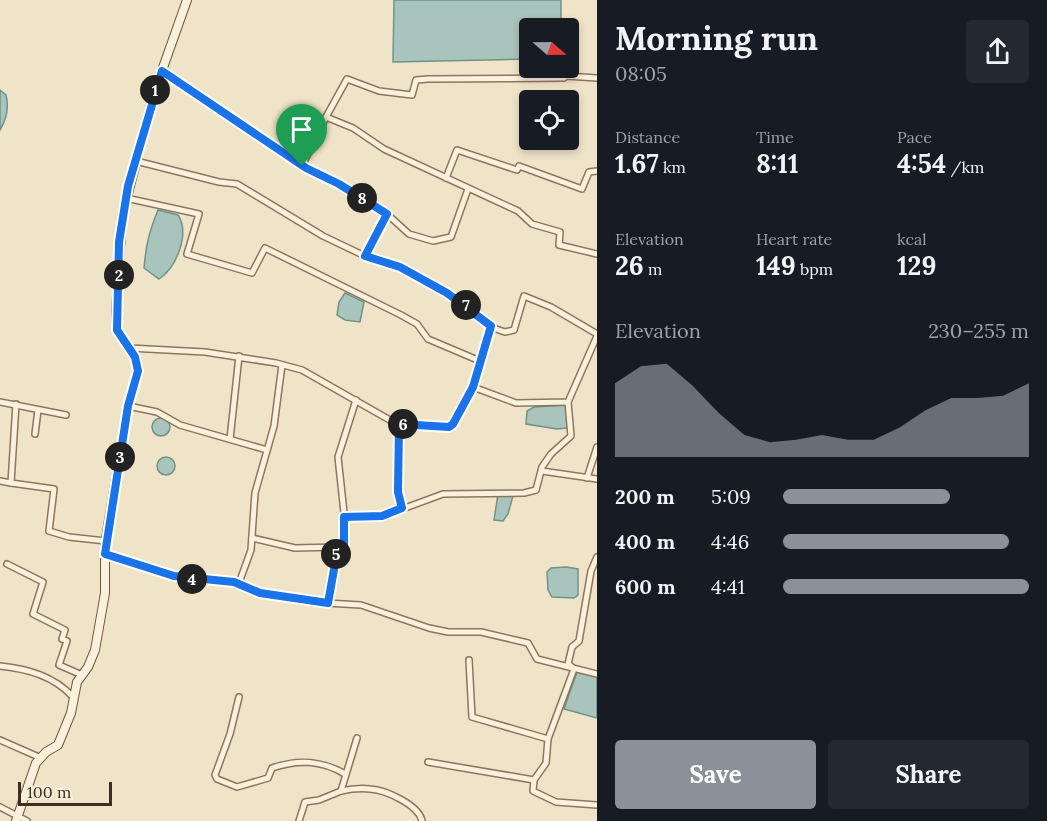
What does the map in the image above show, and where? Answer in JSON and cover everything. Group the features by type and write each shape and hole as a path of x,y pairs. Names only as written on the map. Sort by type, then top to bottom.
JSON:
{"street":[{"path":"16,819 36,764 58,745 71,713 73,697 95,650 105,593 106,541 128,406 138,371 135,357 117,330 119,242 126,198 136,161 162,71 187,0"},
{"path":"162,71 302,166 339,184 387,214 409,234 434,241 451,237 468,189"},
{"path":"302,166 347,78 379,91 412,94 416,80 564,78 566,76 597,78"},
{"path":"326,117 353,128 384,149 518,211 532,224 560,232 559,245 597,254"},
{"path":"446,178 457,150 517,170 519,166 582,189 590,172 597,171"},
{"path":"136,161 219,182 237,184 323,236 365,256 400,267 447,293 491,326 505,332 514,330 524,296 550,307 597,335 568,402 571,436 551,454 542,471 539,487 524,493 443,494 382,516 344,517"},
{"path":"126,198 199,214 187,254 252,273 265,248 401,315 417,324 428,339 480,361"},
{"path":"365,256 387,214"},
{"path":"127,348 239,356 282,365 302,370 399,424 449,427 453,424 473,387 491,326"},
{"path":"230,439 239,356"},
{"path":"239,583 247,566 252,538 255,493 276,414 282,365"},
{"path":"473,387 516,403 568,402"},
{"path":"252,538 295,548 344,546 344,517 338,457 356,400"},
{"path":"0,402 66,415"},
{"path":"11,483 16,404"},
{"path":"128,406 157,412 180,425 267,450"},
{"path":"35,434 38,410"},
{"path":"399,424 398,492 402,508"},
{"path":"587,478 589,465 597,447"},
{"path":"542,471 597,479"},
{"path":"0,481 54,489 49,531 69,537 106,541"},
{"path":"328,603 338,547"},
{"path":"105,554 174,576 239,583 260,593 328,603 361,605 429,628 448,632 481,632 528,643 537,659 597,674"},
{"path":"576,669 568,664 572,647 579,641 590,579 597,557"},
{"path":"7,564 44,582 33,614 65,630 62,639 67,641 59,665 82,675"},
{"path":"590,579 597,581"},
{"path":"470,660 471,716 548,739"},
{"path":"0,666 46,676 57,681 73,697"},
{"path":"576,669 548,739 546,763 534,780 533,791 556,802 597,806"},
{"path":"239,697 230,734 215,775 217,779 237,787 268,778 272,768 285,763 321,763 345,774"},
{"path":"341,790 357,738"},
{"path":"0,740 41,758"},
{"path":"428,762 534,780"},
{"path":"299,821 306,802 334,795 341,790 372,789 411,804 418,810 422,821"},
{"path":"0,807 16,819 27,821"}],"water":[{"path":"394,0 561,0 561,18 519,18 519,59 393,62"},
{"path":"0,90 6,95 7,109 6,118 0,130"},
{"path":"158,210 178,215 183,231 176,258 159,279 144,268 148,239"},
{"path":"345,293 364,302 360,322 345,320 337,315 339,302"},
{"path":"566,405 567,428 557,429 526,424 527,411 534,407"},
{"path":"161,418 167,421 170,427 167,433 161,436 155,433 152,427 155,421"},
{"path":"162,457 170,457 175,462 173,473 162,475 157,470 157,462"},
{"path":"498,494 513,496 508,514 503,521 494,520"},
{"path":"551,568 578,569 578,595 574,598 552,597 548,590 547,572"},
{"path":"577,672 597,676 597,718 564,709"}],"route":[{"path":"162,71 179,80 241,126 271,143 302,166 339,184 387,214 365,256 400,267 447,293 464,303 491,326 473,387 453,424 449,427 399,424 398,492 402,508 382,516 344,517 344,546 338,547 328,603 260,593 245,584 220,579 188,579 174,576 105,554 128,406 138,371 135,357 117,330 119,242 128,186 162,71"}]}
